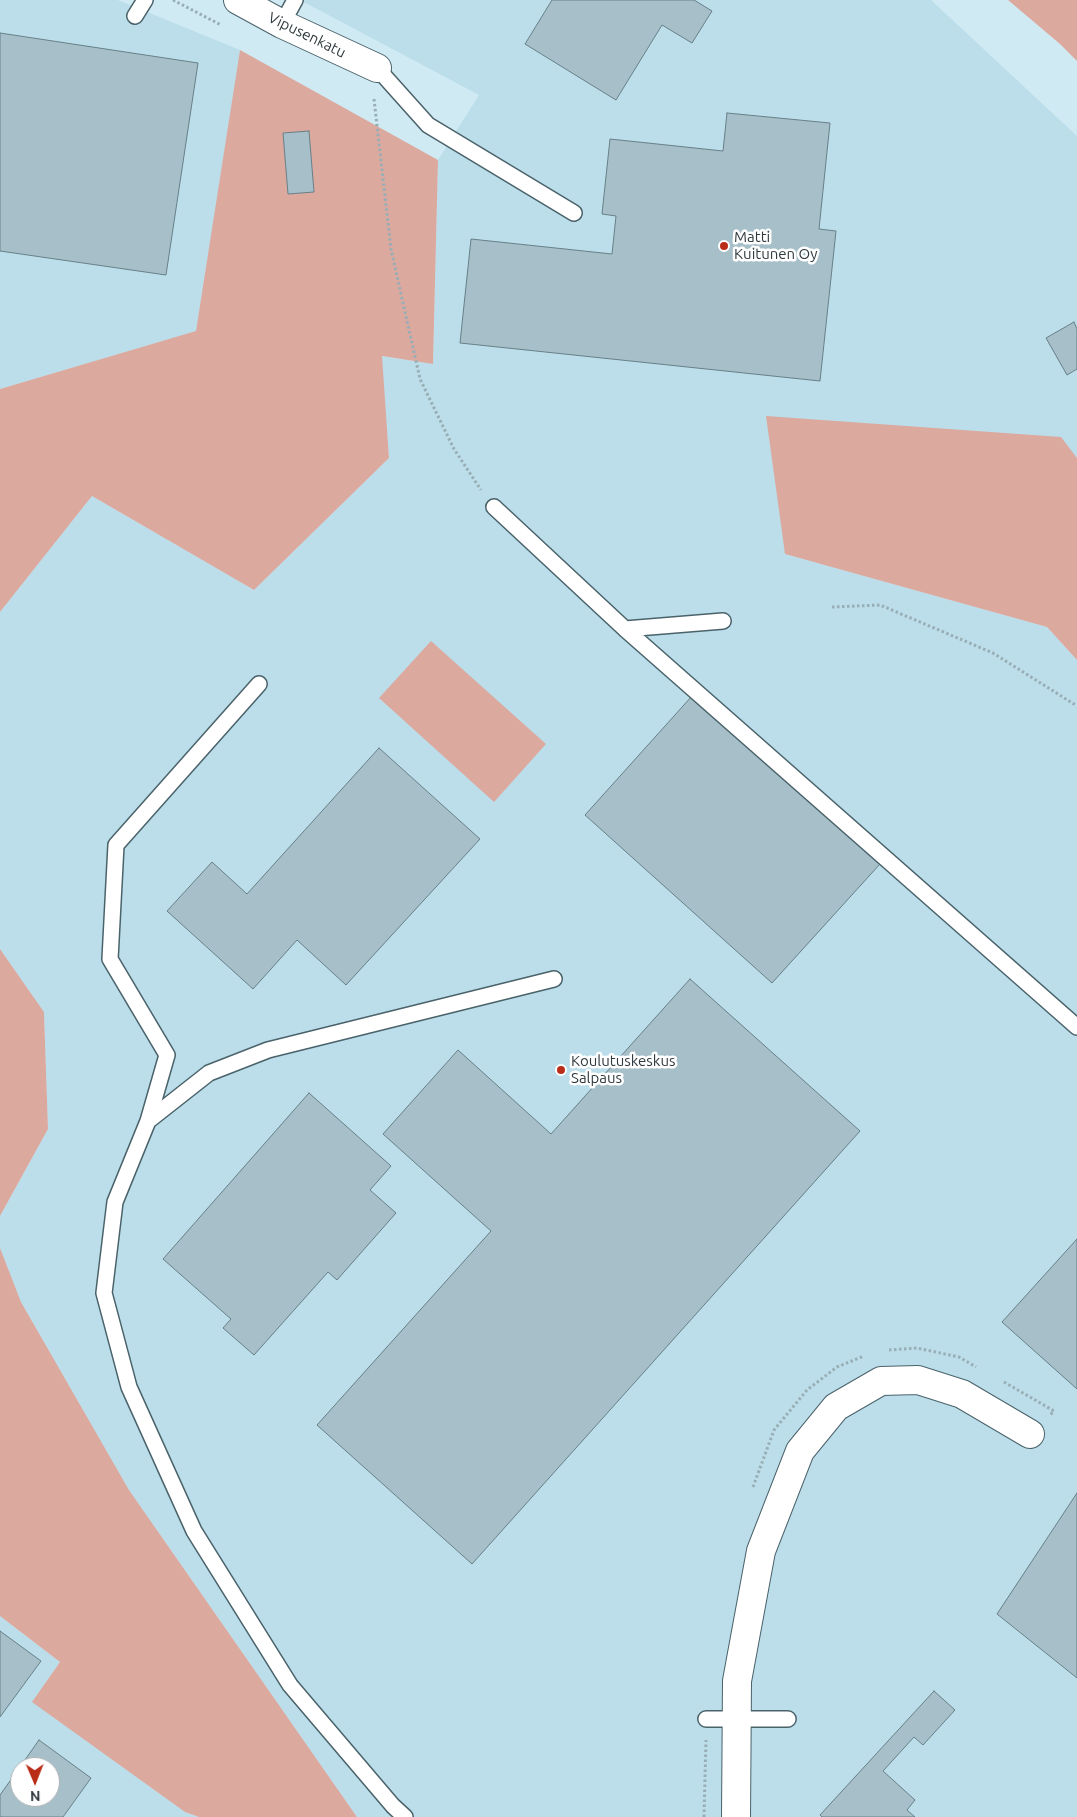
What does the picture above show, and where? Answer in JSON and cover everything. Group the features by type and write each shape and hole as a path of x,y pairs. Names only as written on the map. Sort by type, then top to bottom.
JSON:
{"street":[{"name":"Vipusenkatu","path":"238,0 282,24 377,68"},
{"path":"736,1817 737,1681 761,1551 800,1451 836,1407 881,1381 918,1380 962,1394 1030,1434"}],"lane":[{"path":"135,16 145,0"},
{"path":"282,24 295,0"},
{"path":"377,68 428,125 574,213"},
{"path":"494,507 625,629 1077,1027"},
{"path":"625,629 722,621"},
{"path":"259,684 116,846 110,959 167,1054 148,1121 115,1202 104,1293 129,1387 194,1531 290,1685 393,1806 405,1817"},
{"path":"148,1121 209,1072 268,1050 554,979"},
{"path":"706,1719 788,1719"}],"path":[{"path":"377,68 374,100 391,249 420,380 454,450 494,507"},
{"path":"832,607 880,605 992,653 1077,706"},
{"path":"884,1350 917,1348 959,1357 985,1372"},
{"path":"752,1491 774,1430 802,1396 838,1367 868,1354"},
{"path":"1002,1382 1054,1411 1030,1434"},
{"path":"704,1817 706,1719"}],"shaded area":[{"path":"0,0 118,0 240,50 197,331 0,389"},
{"name":"Koulutuskeskus Salpaus","path":"300,0 931,0 1077,136 1077,458 1060,437 785,554 1047,627 1077,660 1077,1817 357,1817 129,1490 21,1302 0,1248 0,1216 48,1129 44,1012 0,949 0,612 92,496 254,590 389,458 381,356 433,364 438,160 479,95"},
{"path":"1008,0 1077,0 1077,61 1060,44"},
{"path":"240,50 438,160 433,364 382,356 389,458 254,590 92,496 0,612 0,389 196,331"},
{"path":"766,416 1061,437 1077,458 1077,660 1047,627 785,554"},
{"path":"431,641 546,744 494,802 379,698"},
{"path":"0,949 44,1012 48,1129 0,1216"},
{"path":"0,1248 21,1302 129,1490 357,1817 199,1817 185,1812 32,1702 60,1662 0,1616"},
{"path":"0,1616 60,1662 33,1702 185,1812 199,1817 0,1817"}],"building":[{"path":"552,0 694,0 712,11 692,43 662,25 616,100 525,44"},
{"path":"0,33 198,63 166,275 0,251"},
{"name":"Matti Kuitunen Oy","path":"727,113 830,123 819,229 836,231 820,381 460,343 471,239 612,254 616,216 602,214 610,139 723,151"},
{"path":"309,131 314,192 288,194 283,133"},
{"path":"1074,322 1077,329 1077,369 1067,375 1046,338"},
{"path":"692,696 880,864 772,983 585,815"},
{"path":"379,748 480,839 346,985 297,940 253,989 167,911 212,862 247,894"},
{"path":"690,979 860,1131 472,1564 317,1425 491,1231 383,1134 458,1050 551,1134"},
{"path":"309,1093 391,1166 370,1190 396,1213 337,1280 328,1272 254,1355 223,1328 231,1319 163,1259"},
{"path":"1077,1239 1077,1389 1002,1322"},
{"path":"1077,1493 1077,1678 997,1614"},
{"path":"0,1631 41,1661 0,1717"},
{"path":"934,1691 955,1710 923,1745 914,1737 883,1771 915,1800 907,1810 915,1817 822,1817 820,1815"},
{"path":"39,1740 91,1778 63,1817 0,1817 0,1795 10,1781 10,1807 60,1807 60,1757 27,1757"}],"place":[{"name":"Matti Kuitunen Oy","path":"724,246"},
{"name":"Koulutuskeskus Salpaus","path":"561,1070"}]}
